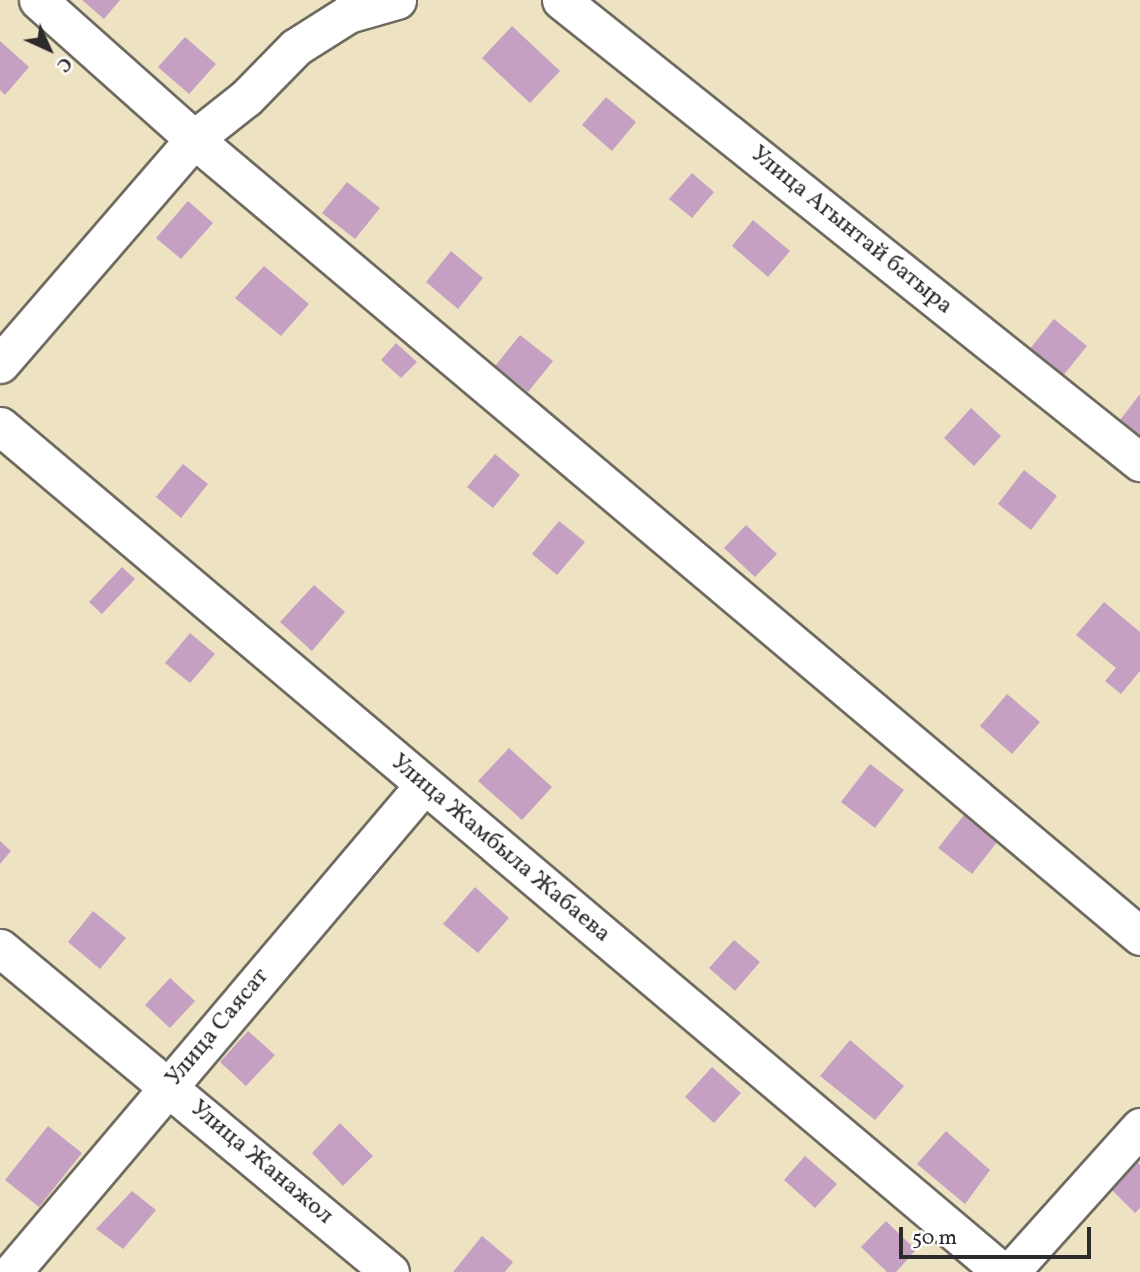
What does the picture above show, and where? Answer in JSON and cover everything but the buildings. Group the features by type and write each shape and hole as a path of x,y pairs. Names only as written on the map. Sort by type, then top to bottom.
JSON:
{"street":[{"path":"38,0 194,139 1140,936"},
{"path":"0,364 194,139 246,98 296,47 348,14 397,0"},
{"name":"Улица Агынтай батыра","path":"561,0 1140,462"},
{"name":"Улица Жамбыла Жабаева","path":"0,426 1002,1272"},
{"name":"Улица Саясат","path":"12,1272 424,785"},
{"name":"Улица Жанажол","path":"0,948 390,1272"},
{"path":"1010,1272 1140,1127"}]}
